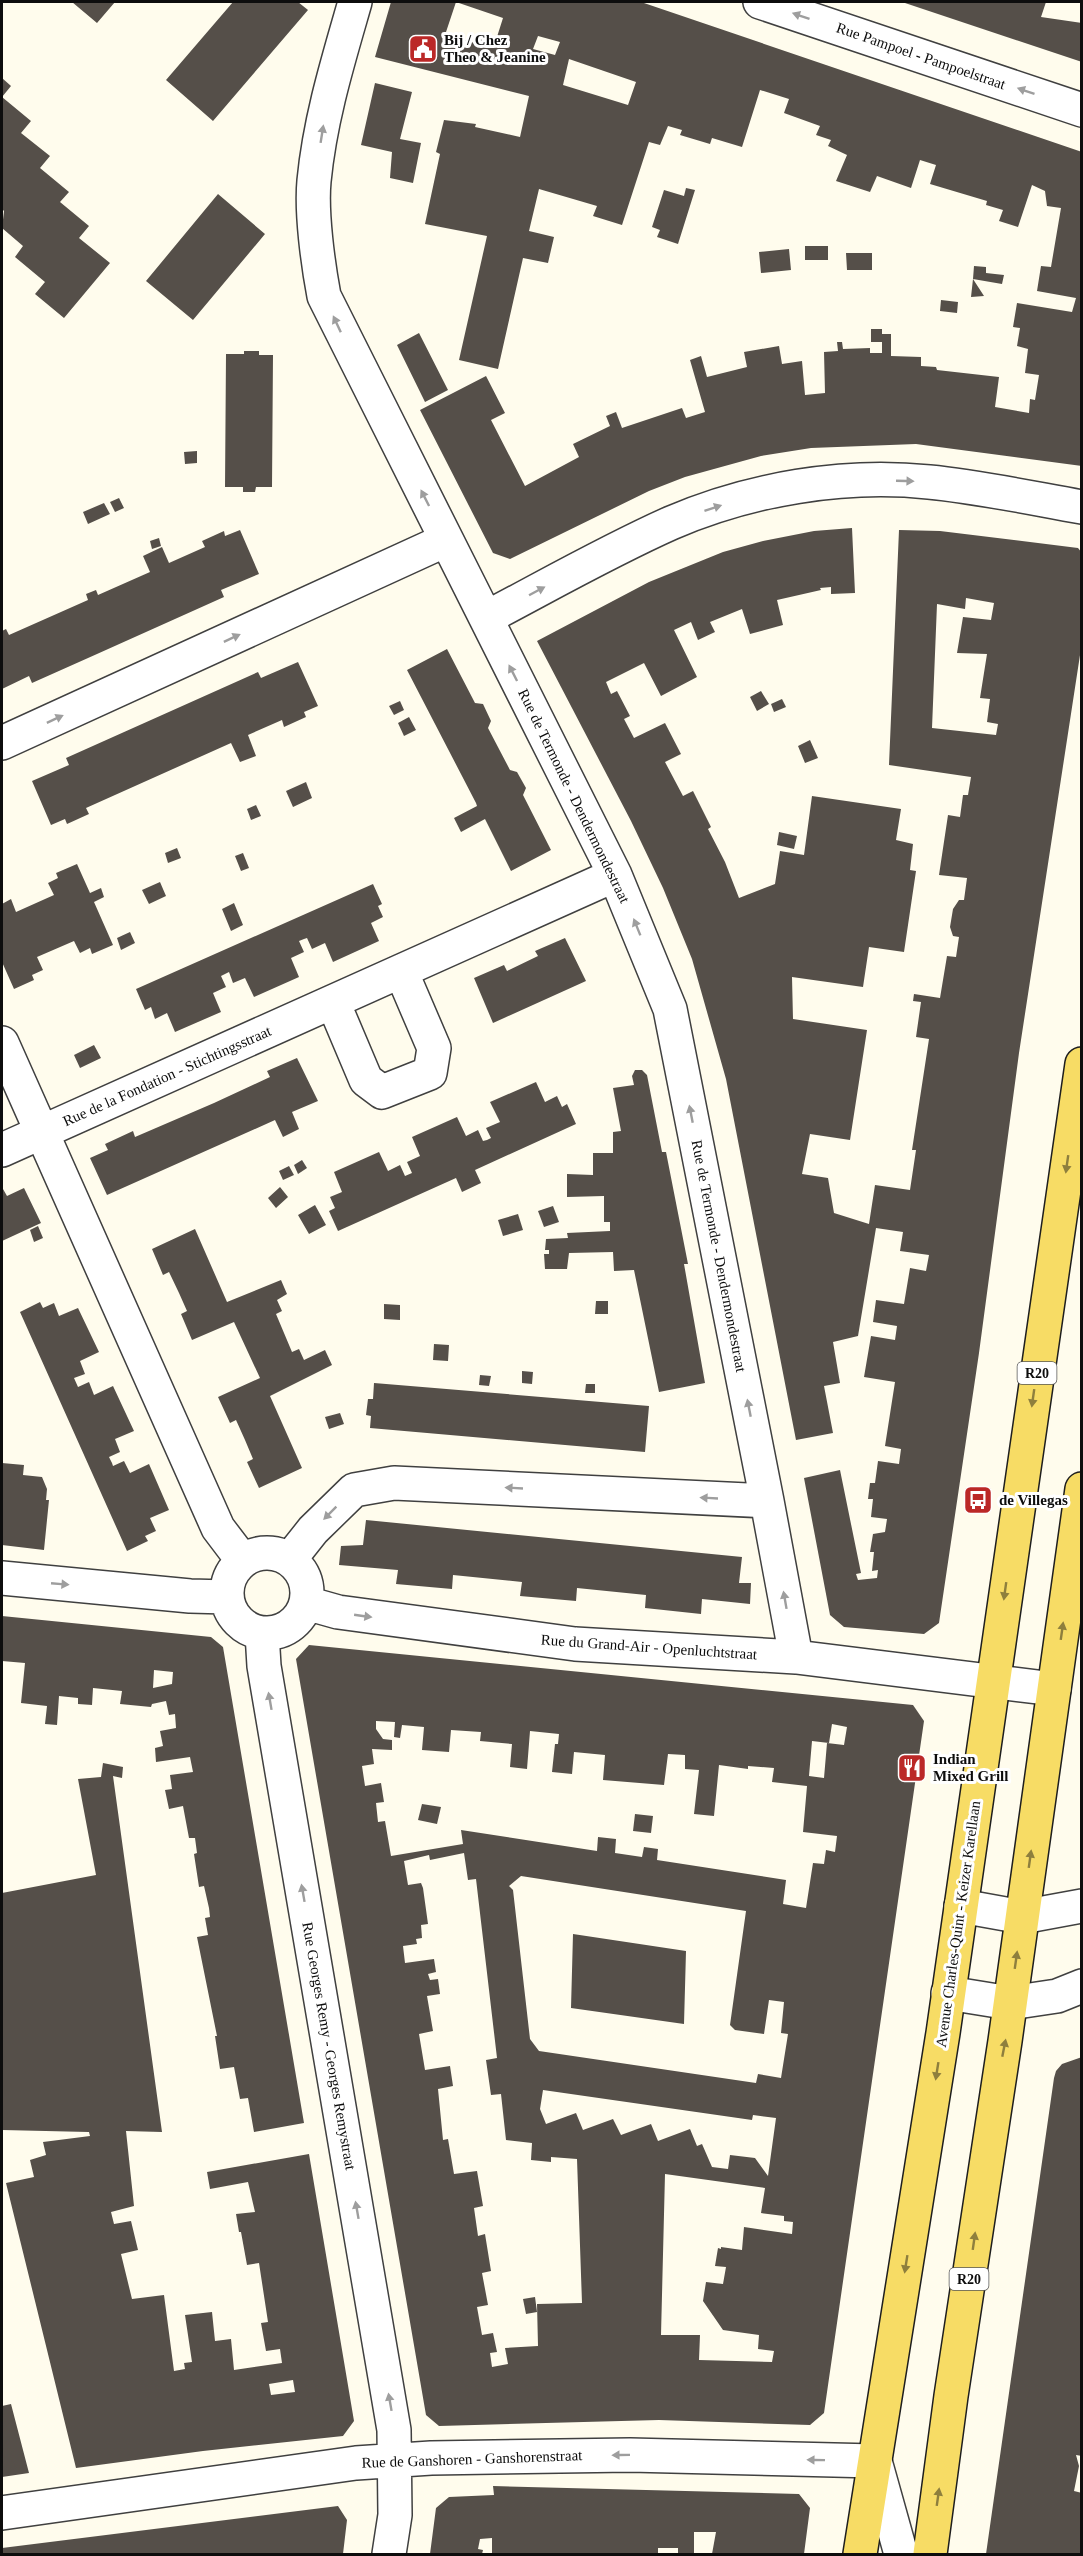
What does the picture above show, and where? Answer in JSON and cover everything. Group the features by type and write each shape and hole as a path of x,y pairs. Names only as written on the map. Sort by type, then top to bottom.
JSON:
{"main road":[{"name":"Avenue Charles-Quint - Keizer Karellaan","path":"860,2554 961,1906 1082,1064"},
{"name":"R20","path":"930,2554 1082,1489"}],"street":[{"name":"Rue de Termonde - Dendermondestraat","path":"355,2 328,93 314,183 318,265 324,296 615,875 670,1009 796,1658"},
{"name":"Rue Pampoel - Pampoelstraat","path":"760,2 1082,110"},
{"path":"486,618 672,523 751,497 816,483 876,480 929,482 1082,507"},
{"path":"2,743 446,540"},
{"name":"Rue de la Fondation - Stichtingsstraat","path":"2,1150 615,875"},
{"path":"333,1002 366,1080 382,1092 430,1073 434,1048 401,971"},
{"path":"2,1043 218,1528 243,1561"},
{"path":"290,1559 313,1530 354,1490 394,1483 767,1501"},
{"path":"261,1553 281,1555 290,1559 303,1574 308,1593 303,1612 283,1630 262,1633 243,1624 230,1607 227,1597 230,1577 243,1561 261,1553"},
{"path":"2,1578 190,1596 227,1597"},
{"name":"Rue du Grand-Air - Openluchtstraat","path":"306,1603 338,1612 575,1644 796,1658 1054,1689"},
{"name":"Rue Georges Remy - Georges Remystraat","path":"262,1633 264,1666 394,2430 395,2515 389,2554"},
{"path":"961,1906 1022,1917 1082,1906"},
{"path":"948,1993 1010,2003 1057,1996 1082,1986"},
{"name":"Rue de Ganshoren - Ganshorenstraat","path":"2,2513 356,2463 394,2460 630,2455 875,2462"},
{"path":"875,2462 901,2554"},
{"name":"Avenue Charles-Quint - Keizer Karellaan","path":"875,2462 878,2554"}],"building":[{"path":"72,2 115,2 97,23"},
{"path":"233,2 298,2 308,10 213,121 166,80"},
{"path":"391,2 456,2 641,2 1082,152 1082,466 916,444 811,448 761,456 685,477 649,491 510,559 493,553 420,410 486,376 505,413 491,420 525,486 579,457 573,444 610,426 606,416 616,412 622,428 682,408 686,418 705,412 690,360 701,356 707,377 747,367 744,352 779,346 782,364 802,361 805,395 825,393 824,352 838,351 837,342 842,342 843,349 870,348 870,353 882,353 882,342 871,342 871,329 882,329 882,334 891,334 891,356 921,357 921,366 936,367 937,370 999,377 995,407 1029,413 1030,399 1035,400 1039,375 1025,373 1028,349 1017,346 1020,328 1013,327 1017,303 1072,312 1076,298 1037,291 1041,266 1051,267 1061,208 1047,206 1045,191 1032,185 1018,227 999,221 1003,210 986,205 987,201 930,184 936,165 920,160 911,188 877,176 870,192 836,181 847,155 828,146 831,140 816,135 820,126 784,113 789,99 760,90 742,147 712,138 710,144 680,135 682,130 668,126 660,145 649,142 622,225 593,216 597,206 539,189 529,231 554,237 548,263 523,258 498,369 459,360 487,236 425,224 440,154 436,152 444,120 476,124 475,127 520,137 529,96 375,57","holes":["456,2 503,18 496,40 477,35 475,43 445,35","538,36 560,42 555,55 533,49","569,59 636,82 628,105 563,85"]},
{"path":"902,2 1046,2 1041,17 1082,23 1082,62"},
{"path":"2,78 11,86 2,97"},
{"path":"375,83 412,92 400,139 421,143 413,183 390,178 392,152 361,145"},
{"path":"2,97 31,121 21,133 50,156 40,168 69,192 60,202 89,226 79,238 110,263 64,318 35,294 45,282 15,257 23,246 2,228 4,211 2,209"},
{"path":"686,188 695,190 678,244 657,237 660,230 652,227 664,190 684,196"},
{"path":"218,194 265,234 193,320 146,281"},
{"path":"805,246 828,246 828,260 805,260"},
{"path":"789,249 791,270 761,273 759,252"},
{"path":"846,253 872,253 872,270 847,270"},
{"path":"974,266 986,267 986,273 1004,275 1002,284 973,279"},
{"path":"973,279 984,296 971,297"},
{"path":"941,300 958,302 957,313 940,311"},
{"path":"419,333 448,390 425,402 397,345"},
{"path":"244,351 259,351 259,355 273,355 272,487 256,487 255,492 243,492 243,487 225,487 226,354 244,354"},
{"path":"197,451 197,463 185,464 184,452"},
{"path":"119,498 124,508 115,512 110,502"},
{"path":"104,503 110,514 88,524 83,512"},
{"path":"852,528 855,593 831,594 831,587 777,600 783,625 750,634 742,609 710,622 715,632 698,640 691,622 674,630 697,677 661,696 644,663 606,682 611,694 617,691 630,716 624,719 634,738 665,723 681,754 665,762 683,796 693,791 711,827 708,829 725,862 739,898 775,884 780,851 804,855 812,796 901,809 896,840 913,844 910,870 916,871 904,952 869,947 863,987 792,977 793,1019 867,1030 850,1140 810,1134 802,1174 828,1178 834,1213 869,1224 875,1185 910,1190 916,1150 912,1150 929,1039 916,1037 921,1002 913,1001 914,994 940,998 947,956 956,957 959,937 953,936 950,927 953,909 959,900 964,900 967,878 939,875 948,815 960,817 963,795 968,795 971,777 889,765 899,530 940,531 1078,548 1082,553 1082,642 1019,1053 979,1353 939,1623 924,1634 844,1627 830,1615 804,1478 840,1470 861,1573 856,1574 858,1580 877,1578 878,1570 872,1571 874,1552 870,1552 873,1534 885,1532 887,1519 871,1517 873,1499 868,1499 870,1483 875,1483 878,1461 899,1464 901,1449 885,1446 895,1382 864,1377 871,1336 895,1340 897,1326 873,1322 876,1300 904,1304 910,1268 926,1271 929,1255 900,1251 903,1232 876,1228 858,1336 833,1342 840,1383 824,1386 833,1433 796,1440 726,1079 692,959 663,888 631,821 537,641 649,582 723,552 814,531","holes":["966,598 994,603 991,620 963,617 957,653 987,654 980,698 990,699 987,722 998,724 996,735 932,728 937,604 965,609"]},
{"path":"240,530 259,574 221,590 224,597 97,654 32,683 29,676 2,689 2,631 6,629 9,635 88,600 86,594 96,590 98,595 150,572 143,556 162,547 169,563 205,547 202,541 224,531 225,536"},
{"path":"159,538 161,546 152,549 150,541"},
{"path":"447,649 475,703 483,704 491,721 488,728 510,770 517,772 526,788 523,795 551,850 511,871 485,819 461,832 454,818 477,806 476,803 407,670"},
{"path":"298,662 318,706 304,712 306,717 284,727 282,720 248,735 256,756 240,762 231,743 86,808 89,814 67,824 65,819 51,825 32,781 69,765 66,758 258,672 261,678"},
{"path":"761,691 769,704 757,711 750,697"},
{"path":"782,699 786,707 774,712 771,704"},
{"path":"400,701 404,710 394,715 389,706"},
{"path":"409,717 416,730 404,736 398,723"},
{"path":"810,740 818,758 805,763 798,746"},
{"path":"306,782 312,798 293,807 286,791"},
{"path":"256,805 261,816 251,820 247,809"},
{"path":"779,832 797,836 794,849 777,845"},
{"path":"177,848 181,858 168,863 165,853"},
{"path":"243,853 249,868 241,871 235,856"},
{"path":"77,864 90,893 101,888 104,897 94,902 113,945 92,954 90,948 80,953 74,941 37,957 43,970 32,975 34,980 14,989 2,962 2,904 11,899 16,912 54,895 48,883 58,878 56,873"},
{"path":"160,882 166,896 149,904 142,890"},
{"path":"373,884 382,904 378,906 383,917 371,923 379,941 333,962 325,943 312,949 307,938 299,941 304,952 291,958 299,977 254,997 245,978 233,983 229,972 221,976 226,987 213,993 221,1012 175,1032 167,1013 155,1019 151,1007 145,1010 136,989"},
{"path":"234,903 243,925 231,931 222,909"},
{"path":"130,932 135,943 121,950 117,938"},
{"path":"565,938 586,981 493,1023 474,978 504,965 507,971 538,956 535,951"},
{"path":"94,1045 101,1058 80,1068 74,1055"},
{"path":"297,1058 318,1101 292,1112 299,1129 283,1137 275,1120 107,1195 90,1158 108,1150 105,1144 133,1131 135,1137 214,1103 270,1077 267,1071"},
{"path":"635,1070 642,1070 647,1075 662,1152 666,1152 688,1264 684,1264 705,1383 659,1392 634,1270 614,1271 613,1252 569,1253 567,1269 545,1269 544,1254 549,1254 549,1250 545,1250 546,1239 568,1238 567,1233 610,1231 610,1222 604,1222 604,1196 567,1197 567,1174 593,1175 593,1153 613,1153 613,1132 621,1131 613,1088 634,1085 632,1076"},
{"path":"536,1082 545,1102 557,1096 562,1107 567,1104 576,1124 475,1170 481,1183 462,1192 456,1178 338,1231 329,1211 335,1208 330,1197 342,1192 334,1172 379,1152 388,1171 400,1165 405,1176 412,1173 407,1162 420,1156 412,1137 457,1117 466,1136 478,1130 483,1141 487,1140 491,1138 486,1128 500,1122 490,1102"},
{"path":"302,1160 307,1168 298,1174 294,1165"},
{"path":"289,1166 294,1175 283,1180 279,1171"},
{"path":"280,1187 288,1197 276,1208 268,1198"},
{"path":"24,1188 41,1223 2,1241 2,1190 7,1196"},
{"path":"315,1205 326,1225 309,1234 298,1215"},
{"path":"553,1206 559,1222 544,1227 538,1211"},
{"path":"518,1214 523,1230 503,1236 498,1220"},
{"path":"38,1226 43,1238 34,1242 30,1230"},
{"path":"195,1229 227,1302 281,1280 287,1294 277,1300 282,1311 276,1314 292,1352 299,1349 304,1360 325,1350 332,1365 270,1396 302,1468 259,1488 247,1462 253,1459 236,1420 230,1423 218,1397 260,1378 234,1322 192,1340 181,1314 187,1311 169,1272 163,1275 152,1249"},
{"path":"596,1301 608,1301 608,1314 595,1314"},
{"path":"40,1302 43,1308 54,1303 59,1316 78,1308 99,1352 80,1361 85,1374 74,1378 78,1387 89,1382 94,1395 113,1386 134,1431 115,1439 120,1452 109,1457 113,1466 124,1461 130,1473 149,1464 169,1510 150,1518 156,1531 145,1536 148,1541 127,1551 20,1312"},
{"path":"384,1304 400,1305 400,1320 384,1319"},
{"path":"434,1344 449,1345 448,1361 433,1360"},
{"path":"522,1371 533,1372 532,1384 522,1383"},
{"path":"480,1375 491,1376 489,1386 479,1385"},
{"path":"374,1383 649,1406 645,1452 370,1428 371,1416 366,1415 368,1399 373,1399"},
{"path":"586,1384 595,1384 595,1393 585,1393"},
{"path":"340,1413 344,1424 329,1429 325,1417"},
{"path":"2,1463 24,1465 23,1475 42,1477 47,1489 46,1500 49,1500 44,1550 2,1545"},
{"path":"366,1520 742,1557 739,1583 751,1583 750,1604 702,1599 701,1614 645,1608 646,1595 577,1588 576,1601 520,1596 522,1582 453,1575 452,1589 396,1584 398,1570 339,1565 341,1546 363,1545"},
{"path":"2,1616 211,1637 223,1647 304,2123 254,2132 248,2098 240,2099 234,2067 220,2069 215,2036 217,2036 197,1937 208,1935 205,1918 210,1917 209,1908 204,1886 199,1887 194,1854 197,1853 195,1838 189,1838 183,1806 169,1809 165,1790 172,1789 170,1775 193,1772 190,1757 156,1762 155,1748 163,1746 160,1731 176,1728 175,1714 169,1715 166,1701 152,1704 151,1707 120,1704 122,1691 93,1688 92,1705 78,1704 78,1698 59,1696 57,1725 45,1724 47,1706 21,1703 25,1663 2,1661","holes":["154,1670 173,1672 172,1684 153,1688"]},
{"path":"309,1645 913,1705 924,1721 824,2413 810,2425 659,2420 439,2426 426,2415 296,1659","holes":["376,1721 395,1722 394,1737 400,1738 402,1725 424,1727 422,1750 449,1752 451,1730 481,1732 480,1741 512,1744 510,1767 527,1769 530,1731 559,1734 558,1744 555,1744 552,1772 572,1774 574,1752 605,1755 603,1780 664,1785 668,1754 685,1755 685,1769 699,1770 694,1814 714,1816 719,1765 748,1769 748,1766 774,1768 772,1782 807,1786 803,1832 837,1836 835,1852 826,1850 824,1864 813,1863 806,1908 783,1904 786,1880 657,1860 658,1849 644,1847 642,1857 615,1853 616,1839 598,1837 597,1851 461,1830 463,1844 391,1856 385,1821 378,1822 376,1803 384,1802 381,1783 365,1786 362,1766 374,1764 372,1749 392,1750 392,1740 383,1739 376,1729","832,1724 847,1727 844,1745 827,1743 824,1778 809,1776 812,1741 829,1743","464,1853 468,1880 476,1879 497,2058 486,2060 491,2095 501,2094 506,2140 532,2143 531,2160 551,2162 551,2157 577,2159 582,2303 537,2304 538,2346 505,2348 508,2364 492,2367 490,2353 497,2352 493,2333 482,2335 477,2307 488,2305 482,2273 491,2271 485,2234 478,2236 474,2208 483,2206 477,2171 454,2174 448,2139 443,2140 438,2089 453,2086 450,2066 425,2070 419,2034 433,2031 427,1996 440,1994 438,1979 430,1980 428,1974 436,1972 434,1959 405,1963 403,1946 417,1944 416,1939 422,1938 421,1925 428,1924 423,1888 421,1883 408,1885 404,1861 429,1855 430,1860","521,1876 746,1911 730,2025 735,2030 764,2034 769,2000 784,2002 781,2033 788,2034 781,2078 758,2074 756,2083 539,2051 530,2039 513,1890 509,1886","543,2090 752,2120 753,2115 776,2118 768,2176 755,2158 730,2155 728,2169 712,2167 702,2144 697,2146 690,2129 658,2141 651,2124 621,2135 613,2119 583,2130 576,2113 546,2124 540,2109","665,2174 765,2188 761,2213 784,2216 784,2221 793,2222 792,2234 744,2227 742,2250 718,2248 715,2266 726,2267 723,2284 706,2282 703,2301 723,2330 759,2335 758,2349 774,2351 772,2362 699,2360 700,2335 661,2335"]},
{"path":"103,1763 123,1767 122,1778 113,1776 162,2132 126,2131 134,2206 111,2212 114,2224 131,2221 138,2250 121,2254 132,2299 164,2295 174,2371 185,2369 184,2363 192,2362 185,2315 212,2312 215,2341 231,2339 234,2370 282,2363 280,2349 266,2351 261,2323 268,2322 259,2263 247,2265 241,2232 239,2232 236,2214 255,2212 248,2182 210,2189 207,2172 309,2154 354,2421 343,2436 76,2468 6,2183 34,2177 30,2160 46,2155 43,2142 90,2136 89,2132 2,2130 2,1893 96,1875 78,1779 101,1777","holes":["293,2380 295,2392 271,2395 269,2384"]},
{"path":"422,1804 441,1807 437,1824 418,1820"},
{"path":"635,1814 653,1816 651,1833 633,1831"},
{"path":"573,1934 686,1951 684,2024 571,2008"},
{"path":"1082,2057 1082,2456 1076,2455 1079,2466 1074,2491 1082,2493 1082,2554 986,2554 1054,2078 1062,2064"},
{"path":"535,2297 537,2312 526,2314 523,2299"},
{"path":"11,2404 29,2473 2,2477 2,2406"},
{"path":"493,2486 799,2494 810,2508 804,2554 712,2554 716,2532 694,2532 694,2554 678,2554 678,2548 658,2548 658,2554 492,2554 492,2538 480,2539 478,2549 483,2550 482,2554 430,2554 436,2508 449,2497 494,2495"},
{"path":"338,2506 347,2520 343,2554 2,2554 2,2548"}],"place":[{"name":"Bij / Chez Theo & Jeanine","path":"423,49"},
{"name":"de Villegas","path":"978,1500"},
{"name":"Indian Mixed Grill","path":"912,1768"}]}
